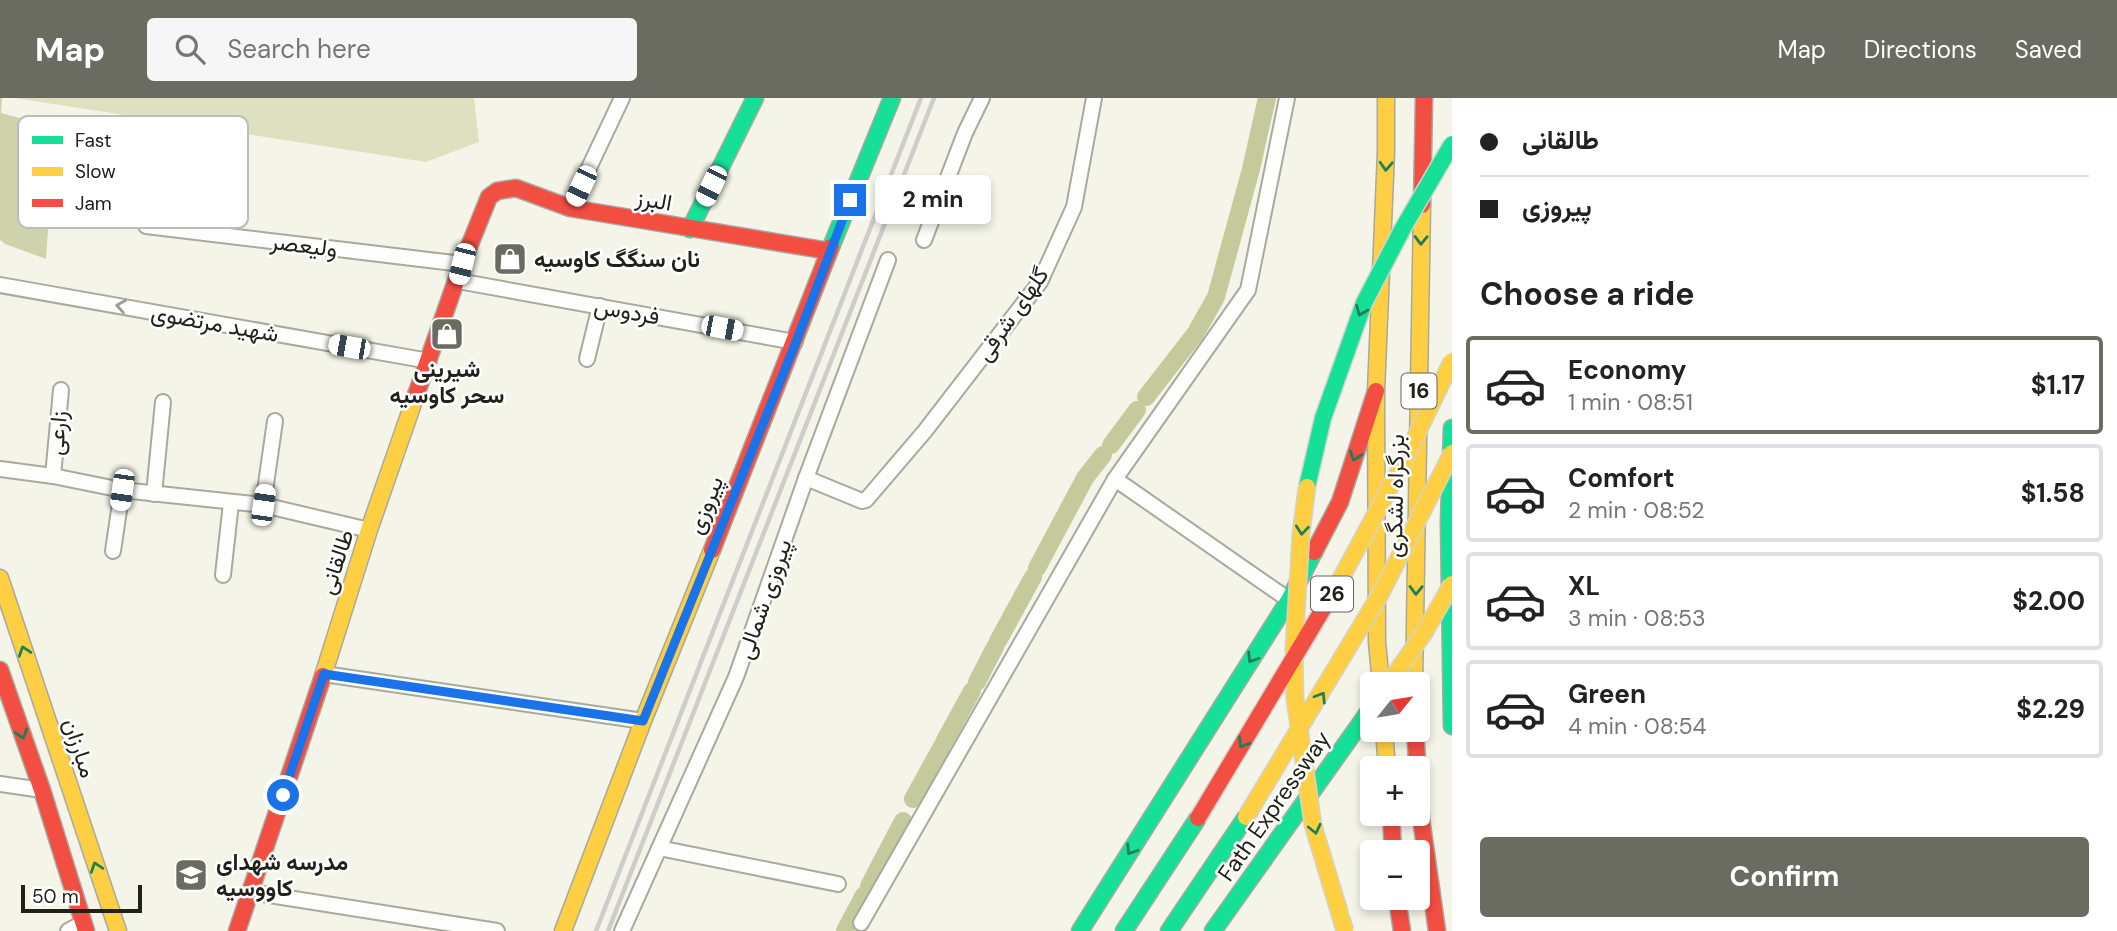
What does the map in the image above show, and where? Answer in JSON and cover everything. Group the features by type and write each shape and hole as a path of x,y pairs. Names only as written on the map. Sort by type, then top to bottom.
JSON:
{"main road":[{"path":"690,229 755,98"},
{"name":"پیروزی","path":"563,931 643,721 892,98"},
{"path":"1380,672 1377,642 1376,391 1386,98"},
{"name":"بزرگراه لشگری","path":"1414,672 1424,98"},
{"path":"1345,931 1313,825 1295,699 1294,635 1307,484 1323,418 1364,303 1403,228 1452,144"},
{"name":"البرز","path":"483,209 489,197 497,191 516,188 570,208 829,251"},
{"name":"طالقانی","path":"237,931 324,674 369,530 483,209"},
{"name":"26","path":"1124,931 1198,818 1333,593 1402,465 1452,361"},
{"path":"1080,931 1289,600 1340,502 1376,391"},
{"name":"16","path":"1452,428 1449,522 1452,726"},
{"name":"26","path":"1169,931 1245,817 1348,653 1430,503 1452,453"},
{"name":"مبارزان","path":"0,578 118,931"},
{"path":"1396,672 1424,633 1452,584"},
{"path":"0,670 42,790 79,928"},
{"name":"Fath Expressway","path":"1213,931 1360,724"},
{"path":"1416,742 1421,818 1437,931"},
{"path":"1204,906 1245,817"},
{"path":"1396,931 1397,910"},
{"path":"1399,910 1402,931"}],"street":[{"path":"570,208 622,98"},
{"path":"924,240 982,98"},
{"name":"گلهای شرقی","path":"806,478 862,501 868,498 925,431 1040,282 1074,207 1094,98"},
{"path":"861,923 1115,479 1248,290 1287,98"},
{"name":"ولیعصر","path":"163,228 462,264"},
{"name":"پیروزی شمالی","path":"622,931 736,677 806,478 888,260"},
{"name":"فردوس","path":"458,281 796,342"},
{"name":"شهید مرتضوی","path":"0,285 429,361"},
{"path":"587,359 600,306"},
{"name":"زارعی","path":"53,476 61,390"},
{"path":"154,494 163,402"},
{"path":"263,505 275,421"},
{"path":"0,469 122,490 263,505 369,530"},
{"path":"1115,479 1289,600"},
{"path":"113,551 122,490"},
{"path":"223,575 231,503"},
{"path":"324,674 643,721"},
{"path":"0,784 42,790"},
{"path":"659,848 838,884"},
{"path":"250,892 497,931"}],"green space":[{"path":"0,98 2,98 1,113 18,117 18,228 48,228 46,259 0,240"},
{"path":"15,98 474,98 479,142 426,162 248,134 248,116 131,116"}],"waterway":[{"path":"1198,329 1216,297 1251,169 1267,98"},
{"path":"1146,397 1195,334"},
{"path":"1111,445 1137,410"},
{"path":"1037,568 1085,478 1103,455"},
{"path":"998,641 1033,577"},
{"path":"977,682 995,647"},
{"path":"944,742 972,691"},
{"path":"913,799 941,748"},
{"path":"869,886 903,821"},
{"path":"845,931 864,895"}],"railway":[{"path":"596,931 921,98"},
{"path":"608,931 934,98"}],"traffic: fast":[{"path":"690,229 755,98"},
{"path":"831,247 892,98"},
{"path":"1307,487 1323,418 1364,303 1403,228 1452,144"},
{"path":"1452,428 1449,522 1452,726"},
{"path":"1080,931 1289,600 1314,552"},
{"path":"1213,931 1360,724"},
{"path":"1169,931 1246,817"},
{"path":"1124,931 1198,818"}],"traffic: slow":[{"path":"1380,672 1377,642 1376,391 1386,98"},
{"path":"1414,672 1422,205"},
{"path":"1338,584 1402,465 1452,361"},
{"path":"323,676 369,530 416,395"},
{"path":"1246,817 1381,593 1452,453"},
{"path":"1307,487 1301,534 1294,648 1295,699 1313,825 1345,931"},
{"path":"563,931 712,550"},
{"path":"0,578 118,931"},
{"path":"1396,672 1424,633 1452,584"},
{"path":"1385,742 1386,756"}],"traffic: jam":[{"path":"1422,205 1424,98"},
{"path":"416,395 462,264 489,197 497,191 516,188 570,208 829,251"},
{"path":"712,550 831,247"},
{"path":"1314,552 1340,502 1376,391"},
{"path":"1198,818 1338,584"},
{"path":"0,670 42,790 86,931"},
{"path":"237,931 323,676"},
{"path":"1416,742 1421,818 1437,931"},
{"path":"1392,826 1392,840"},
{"path":"1399,910 1402,931"}],"place":[{"name":"نان سنگگ کاوسیه","path":"510,259"},
{"name":"شیرینی سحر کاوسیه","path":"447,334"},
{"name":"مدرسه شهدای کاووسیه","path":"191,875"}],"route":[{"path":"283,795 324,674 643,721 796,342 850,200"}]}
